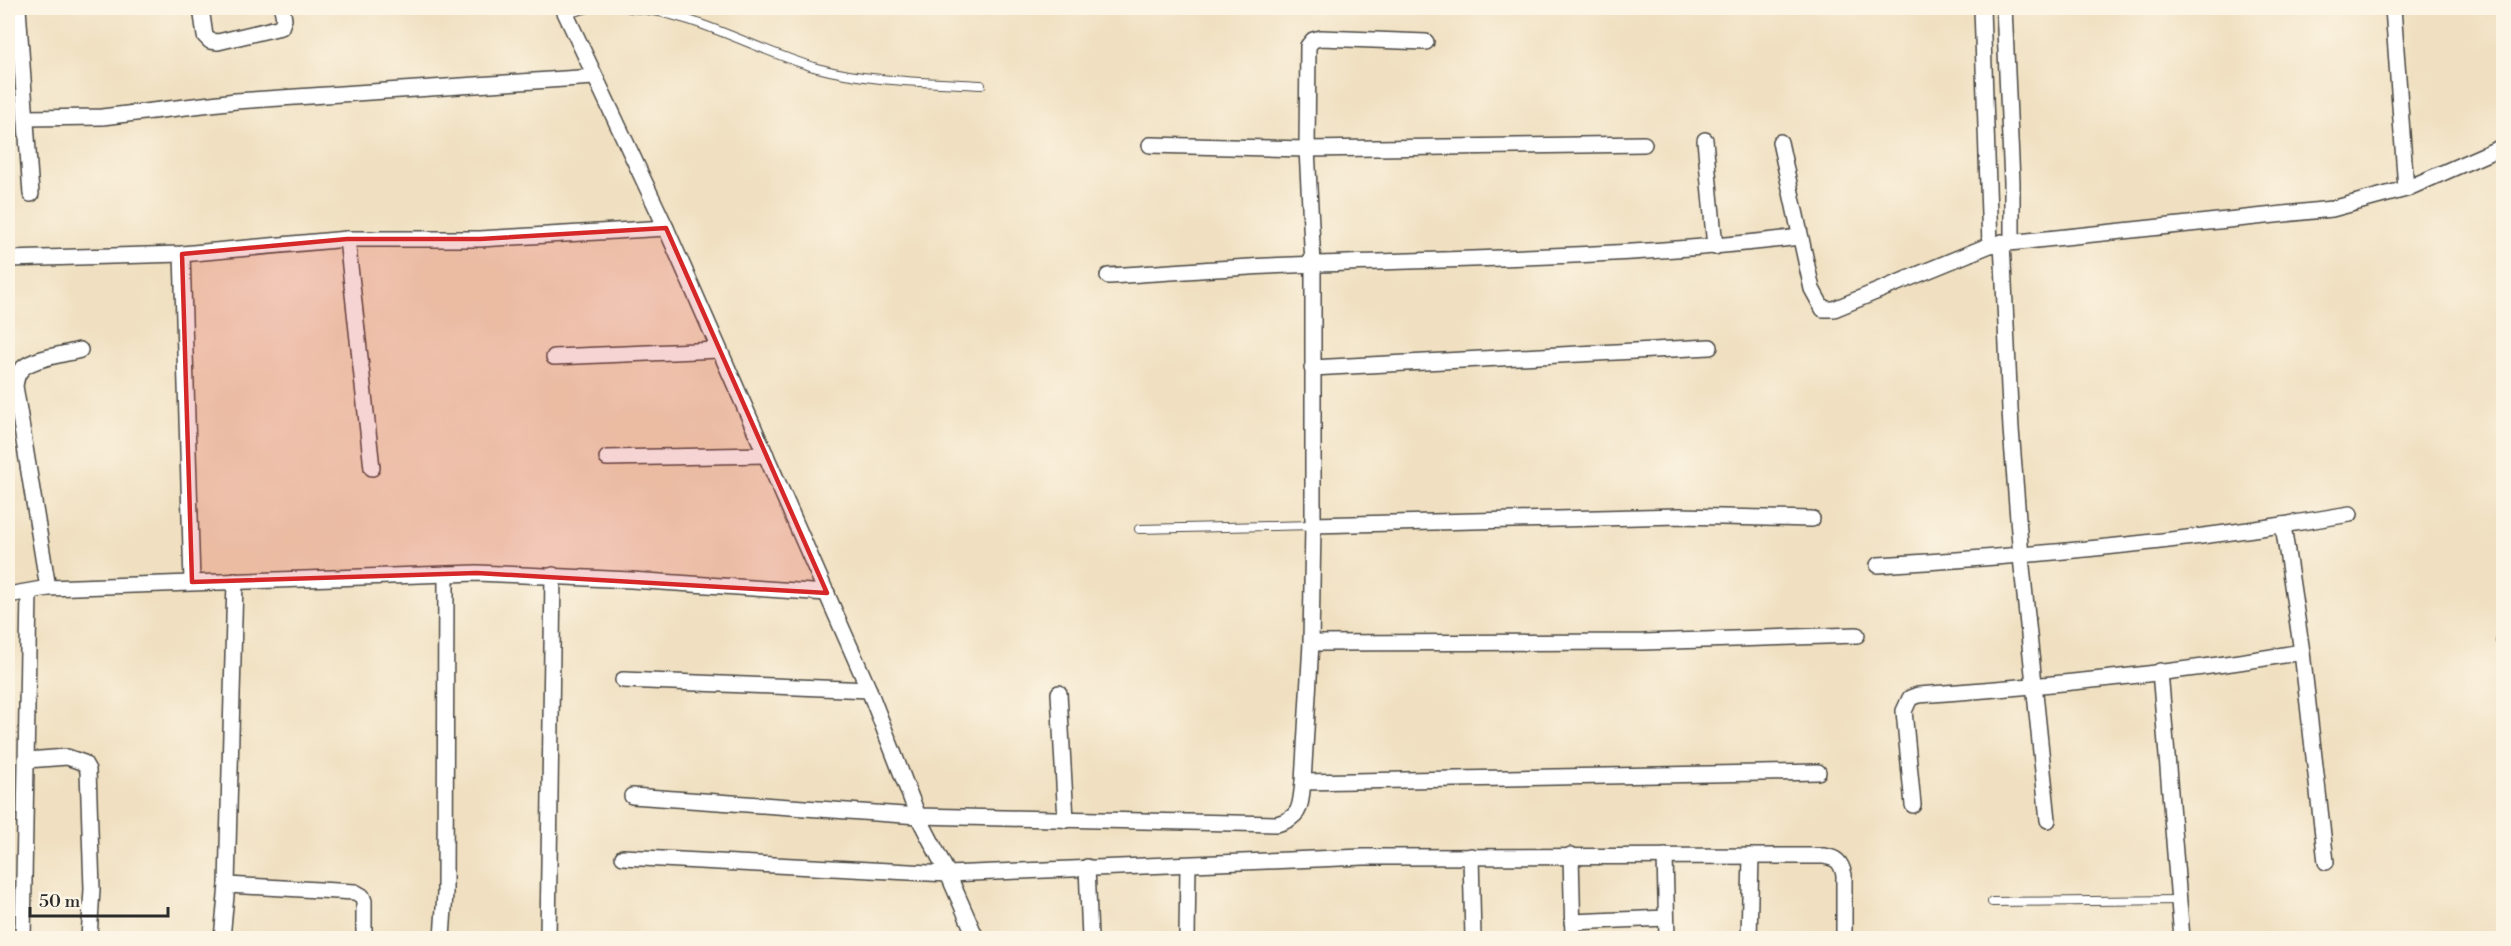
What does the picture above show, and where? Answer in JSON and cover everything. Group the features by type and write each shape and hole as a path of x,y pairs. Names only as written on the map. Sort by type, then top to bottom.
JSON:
{"street":[{"path":"18,8 30,194"},
{"path":"201,8 205,36 210,41 218,42 281,27 284,19 282,8"},
{"path":"1982,8 2001,242 2011,429 2021,557 2048,820"},
{"path":"2001,242 2012,182 2004,8"},
{"path":"2393,8 2406,189"},
{"path":"564,10 666,228 869,690 918,816 948,874 976,939"},
{"path":"632,796 918,816 1277,824 1290,820 1297,813 1301,804 1311,643 1313,264 1307,149 1308,46 1312,40 1322,38 1425,42"},
{"path":"26,118 102,117 236,101 594,77"},
{"path":"1705,140 1715,247"},
{"path":"1780,142 1812,289 1822,309 1834,309 2001,242 2332,209 2406,189 2504,146"},
{"path":"1150,145 1307,149 1644,144"},
{"path":"8,259 182,254 347,239 480,239 666,228"},
{"path":"1108,276 1313,264 1616,254 1715,247 1799,237"},
{"path":"347,239 372,468"},
{"path":"182,254 192,582"},
{"path":"1312,368 1710,347"},
{"path":"48,588 15,386 22,368 31,363 80,350"},
{"path":"554,357 719,350"},
{"path":"607,458 766,455"},
{"path":"1878,565 2021,557 2283,525 2350,514"},
{"path":"1313,525 1679,516 1812,519"},
{"path":"2283,525 2302,652 2326,862"},
{"path":"8,595 48,588 446,574 553,575 827,593"},
{"path":"442,939 445,893 446,574"},
{"path":"548,939 553,575"},
{"path":"222,939 227,885 235,581"},
{"path":"23,939 29,592"},
{"path":"1311,643 1644,642 1857,635"},
{"path":"1913,805 1904,711 1910,698 1918,695 2034,687 2238,663 2302,652"},
{"path":"2160,671 2182,939"},
{"path":"622,680 869,690"},
{"path":"1059,693 1066,819"},
{"path":"27,760 67,757 84,763 88,770 92,889 89,939"},
{"path":"1302,782 1818,772"},
{"path":"623,857 948,874 1364,857 1571,855 1835,858 1842,864 1844,874 1844,939"},
{"path":"1571,855 1573,939"},
{"path":"1471,856 1473,939"},
{"path":"1665,856 1667,939"},
{"path":"1749,939 1751,856"},
{"path":"1187,939 1188,865"},
{"path":"1087,867 1090,939"},
{"path":"227,885 355,891 362,896 364,901 364,939"},
{"path":"1572,922 1666,918"}],"lane":[{"path":"564,10 589,8"},
{"path":"629,8 678,18 817,68 902,81 981,85"},
{"path":"1139,529 1313,525"},
{"path":"1992,902 2180,900"}],"highlighted area":[{"path":"666,228 827,593 477,573 192,582 182,254 347,239 480,239"}]}
